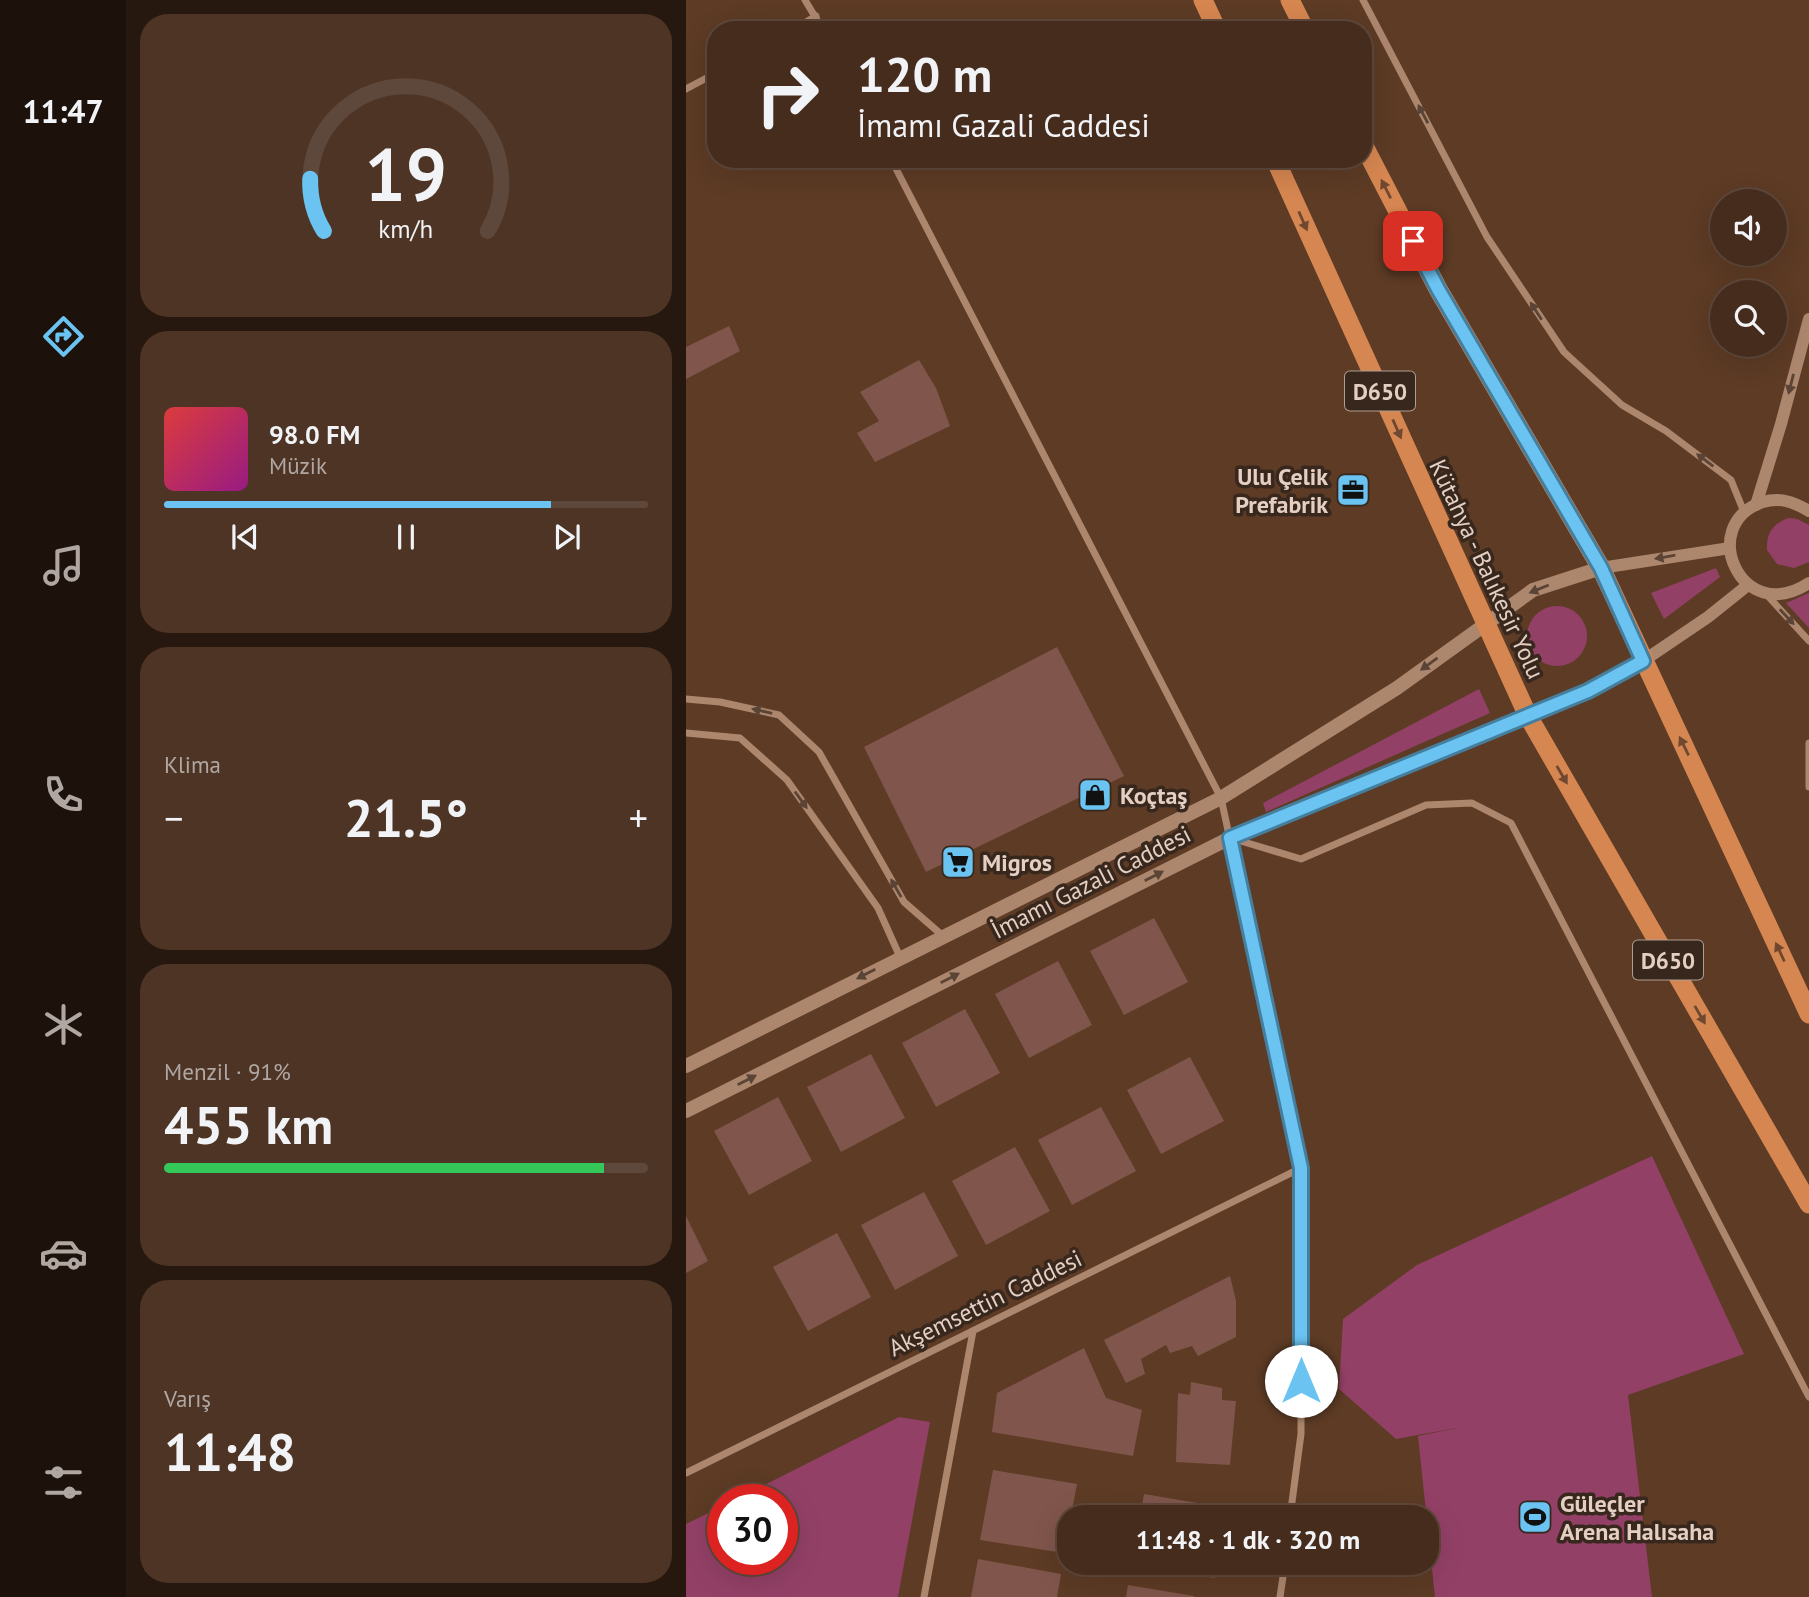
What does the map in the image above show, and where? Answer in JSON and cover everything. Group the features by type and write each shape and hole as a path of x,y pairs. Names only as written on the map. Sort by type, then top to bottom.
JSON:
{"highway":[{"path":"1203,0 1213,21"},
{"path":"1290,0 1300,21"},
{"path":"1372,161 1438,289 1601,568 1809,1014"},
{"name":"Kütahya - Balıkesir Yolu","path":"1279,168 1528,716 1809,1204"}],"main road":[{"name":"İmamı Gazali Caddesi","path":"686,1066 1221,798 1397,688 1533,590 1601,568"},
{"name":"İmamı Gazali Caddesi","path":"686,1111 1230,838 1588,691 1643,661"}],"street":[{"path":"805,0 818,21"},
{"path":"1363,0 1487,237 1564,352 1622,405 1666,431 1731,480 1744,512"},
{"path":"808,21 816,16"},
{"path":"686,89 707,78"},
{"path":"896,168 1221,798 1301,1168 1301,1434 1292,1505"},
{"path":"1756,505 1809,318"},
{"path":"1809,512 1784,500 1769,500 1756,505 1744,512 1731,535 1730,548 1732,562 1738,574 1748,584 1765,593 1809,641"},
{"path":"1601,568 1730,548"},
{"path":"1765,593 1789,593 1809,583"},
{"path":"1643,661 1707,617 1748,584"},
{"path":"686,699 720,702 779,715 819,752 904,902 943,936"},
{"path":"686,733 740,738 786,780 878,908 900,957"},
{"path":"1809,743 1809,783"},
{"path":"1230,838 1301,859 1426,805 1472,803 1511,823 1809,1397"},
{"name":"Akşemsettin Caddesi","path":"686,1473 1301,1168"},
{"path":"924,1597 973,1331"},
{"path":"1280,1597 1283,1575"}],"shaded area":[{"path":"1789,518 1809,525 1809,562 1794,568 1777,564 1767,550 1772,530"},
{"path":"1716,568 1720,577 1664,619 1651,593"},
{"path":"1809,593 1809,628 1786,603"},
{"path":"1551,606 1563,606 1582,619 1587,636 1585,648 1574,661 1563,666 1551,666 1532,653 1527,642 1527,630 1540,611"},
{"path":"1479,689 1490,713 1266,812 1263,803"},
{"path":"1652,1156 1744,1354 1628,1395 1652,1597 1435,1597 1433,1575 1439,1575 1439,1505 1425,1505 1418,1436 1462,1427 1396,1439 1339,1389 1343,1319 1417,1265"},
{"path":"899,1417 930,1422 898,1597 686,1597 686,1524 707,1514 707,1575 798,1575 798,1484 767,1484"}],"building":[{"path":"729,326 740,351 686,379 686,347"},
{"path":"919,360 936,388 950,426 875,462 857,433 879,421 860,392"},
{"path":"1057,647 1124,776 926,872 864,747"},
{"path":"1154,918 1188,982 1124,1015 1090,951"},
{"path":"1058,961 1092,1025 1029,1058 995,994"},
{"path":"965,1009 1000,1073 936,1107 902,1043"},
{"path":"871,1054 905,1118 841,1152 807,1087"},
{"path":"1190,1057 1224,1121 1161,1154 1127,1090"},
{"path":"778,1097 812,1161 749,1195 714,1131"},
{"path":"1101,1107 1136,1171 1072,1205 1038,1140"},
{"path":"1015,1147 1050,1211 986,1245 952,1181"},
{"path":"924,1192 958,1256 895,1290 861,1225"},
{"path":"686,1216 708,1261 686,1273"},
{"path":"837,1233 871,1297 808,1331 773,1267"},
{"path":"1230,1276 1236,1301 1236,1337 1198,1356 1192,1346 1170,1353 1166,1345 1141,1359 1145,1374 1126,1383 1104,1340"},
{"path":"1084,1348 1106,1398 1142,1410 1133,1456 992,1432 997,1393"},
{"path":"1191,1382 1222,1388 1222,1400 1236,1401 1230,1465 1176,1462 1178,1393 1190,1395"},
{"path":"993,1470 1077,1484 1073,1505 1057,1505 1057,1552 980,1540"},
{"path":"1144,1494 1209,1505 1142,1505"},
{"path":"978,1559 1061,1575 1057,1597 971,1597"},
{"path":"1128,1585 1194,1596 1194,1597 1126,1597"}],"place":[{"name":"Ulu Çelik Prefabrik","path":"1353,490"},
{"name":"Koçtaş","path":"1095,795"},
{"name":"Migros","path":"958,862"},
{"name":"Güleçler Arena Halısaha","path":"1535,1517"}],"route":[{"path":"1301,1381 1301,1168 1230,838 1588,691 1643,661 1601,568 1438,289 1413,241"}]}
